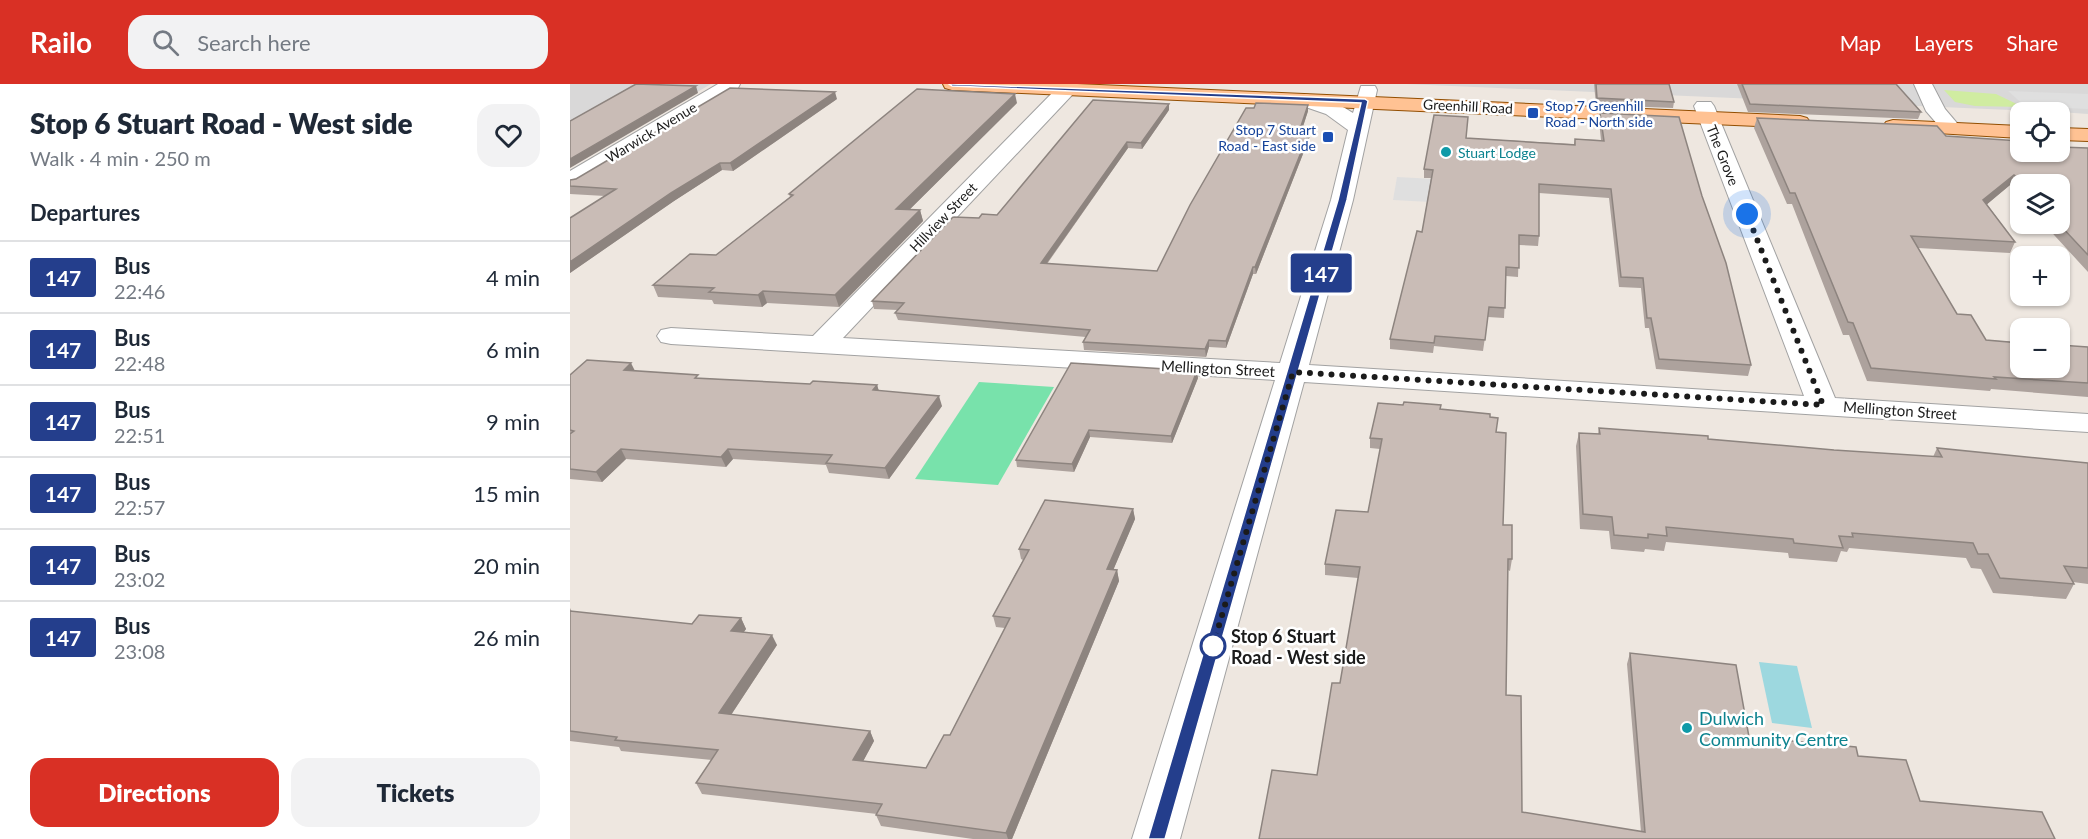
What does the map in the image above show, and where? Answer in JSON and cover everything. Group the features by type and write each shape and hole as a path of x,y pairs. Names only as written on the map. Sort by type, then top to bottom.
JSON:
{"main road":[{"name":"Greenhill Road","path":"952,84 1301,99 1364,107 1706,111 1819,117"},
{"name":"Greenhill Road","path":"1234,84 1364,107"},
{"path":"1876,119 1946,122 2010,120"},
{"path":"1946,122 2010,131"},
{"path":"2070,122 2088,123"},
{"path":"2070,134 2088,135"}],"street":[{"name":"Warwick Avenue","path":"570,180 731,84"},
{"path":"1923,84 1946,122"},
{"name":"Hillview Street","path":"821,344 1066,90"},
{"path":"1301,99 1322,104 1342,114 1364,107"},
{"path":"1156,839 1342,200 1364,107"},
{"name":"The Grove","path":"1706,111 1823,405"},
{"name":"Mellington Street","path":"670,336 1293,372 2088,423"}],"shaded area":[{"path":"570,84 711,84 570,167"},
{"path":"1406,84 2088,84 2088,114 2070,113 2070,102 2010,102 2010,110"},
{"path":"2008,91 2088,94 2088,109 2070,108 2070,102 2020,102"},
{"path":"1397,177 1470,181 1468,204 1393,200"}],"green space":[{"path":"1944,90 1996,94 2013,102 2010,102 2010,107 1975,106 1955,102"},
{"path":"979,382 1054,387 998,485 915,479"}],"water":[{"path":"1759,662 1797,666 1812,728 1772,723"}],"building":[{"path":"636,84 696,86 570,159 570,121"},
{"path":"1596,84 1669,84 1674,102 1597,98"},
{"path":"1742,84 1896,84 1921,112 1750,104"},
{"path":"730,88 835,92 730,163 720,163 671,193 570,262 570,218 616,189 570,186 570,180 576,179"},
{"path":"917,89 1015,94 896,209 920,210 835,295 763,291 758,295 709,292 714,288 653,285 690,254 716,255 793,195 789,194"},
{"path":"1093,100 1169,104 1141,143 1127,142 1041,263 1157,271 1190,205 1246,108 1254,108 1256,103 1308,105 1300,129 1310,130 1255,267 1253,267 1226,341 1209,340 1205,349 1083,342 1090,330 895,313 904,303 872,301 953,217 979,218 982,214 997,215"},
{"path":"1600,113 1679,117 1702,196 1726,263 1751,365 1659,359 1651,318 1647,318 1643,278 1621,277 1611,189 1539,184 1539,236 1519,235 1519,268 1506,267 1505,308 1489,307 1485,340 1435,336 1434,343 1390,339 1417,231 1422,232 1433,170 1424,169 1434,115 1468,117 1466,138 1575,145 1575,139 1604,141"},
{"path":"1757,118 1937,126 1946,136 2010,140 2010,162 2070,162 2070,147 2088,148 2088,255 2068,234 2070,174 2010,174 2010,178 1983,200 2015,242 1911,236 1957,314 1971,315 1986,340 2010,342 2010,378 2070,378 2070,346 2088,347 2088,383 1994,377 1996,379 1871,368 1853,323 1848,322 1795,193 1790,193"},
{"path":"587,360 631,363 624,370 698,375 695,378 877,385 873,390 939,396 885,468 826,463 832,455 728,449 721,457 621,449 596,472 570,469 570,434 574,431 570,430 570,375"},
{"path":"1071,363 1197,371 1171,436 1089,430 1072,464 1016,460"},
{"path":"1404,402 1441,405 1440,409 1490,414 1490,417 1498,418 1496,432 1506,433 1503,525 1512,525 1512,559 1508,559 1506,695 1521,696 1522,812 1645,832 1630,653 1736,665 1749,737 1856,747 1858,756 1906,760 1920,801 2042,812 2055,839 1259,839 1272,770 1317,775 1332,683 1340,683 1360,567 1325,564 1336,510 1368,512 1382,439 1370,438 1378,403 1403,405"},
{"path":"1599,428 1708,436 1708,439 1834,450 1942,457 1937,448 2088,463 2088,568 2064,566 2074,584 2000,578 1988,554 1978,554 1973,543 1852,533 1853,537 1839,536 1843,548 1794,543 1793,539 1666,527 1667,536 1648,534 1648,538 1614,535 1612,517 1583,514 1579,433 1600,434"},
{"path":"1045,500 1133,509 1107,569 1117,570 1006,833 876,815 882,804 696,783 718,750 615,740 617,737 570,731 570,611 692,624 699,615 741,618 731,631 772,635 719,713 870,731 853,760 926,768 944,735 950,735 1010,618 993,616 1029,550 1019,549"}],"bus line":[{"name":"147","path":"952,84 1365,101 1342,200 1156,839"}],"place":[{"name":"Stop 7 Greenhill Road - North side","path":"1533,113"},
{"name":"Stop 7 Stuart Road - East side","path":"1328,137"},
{"name":"Stuart Lodge","path":"1446,152"},
{"name":"Stop 6 Stuart Road - West side","path":"1213,646"},
{"name":"Dulwich Community Centre","path":"1687,728"}],"route":[{"path":"1213,646 1212,648 1293,372 1823,405 1747,214"}]}
